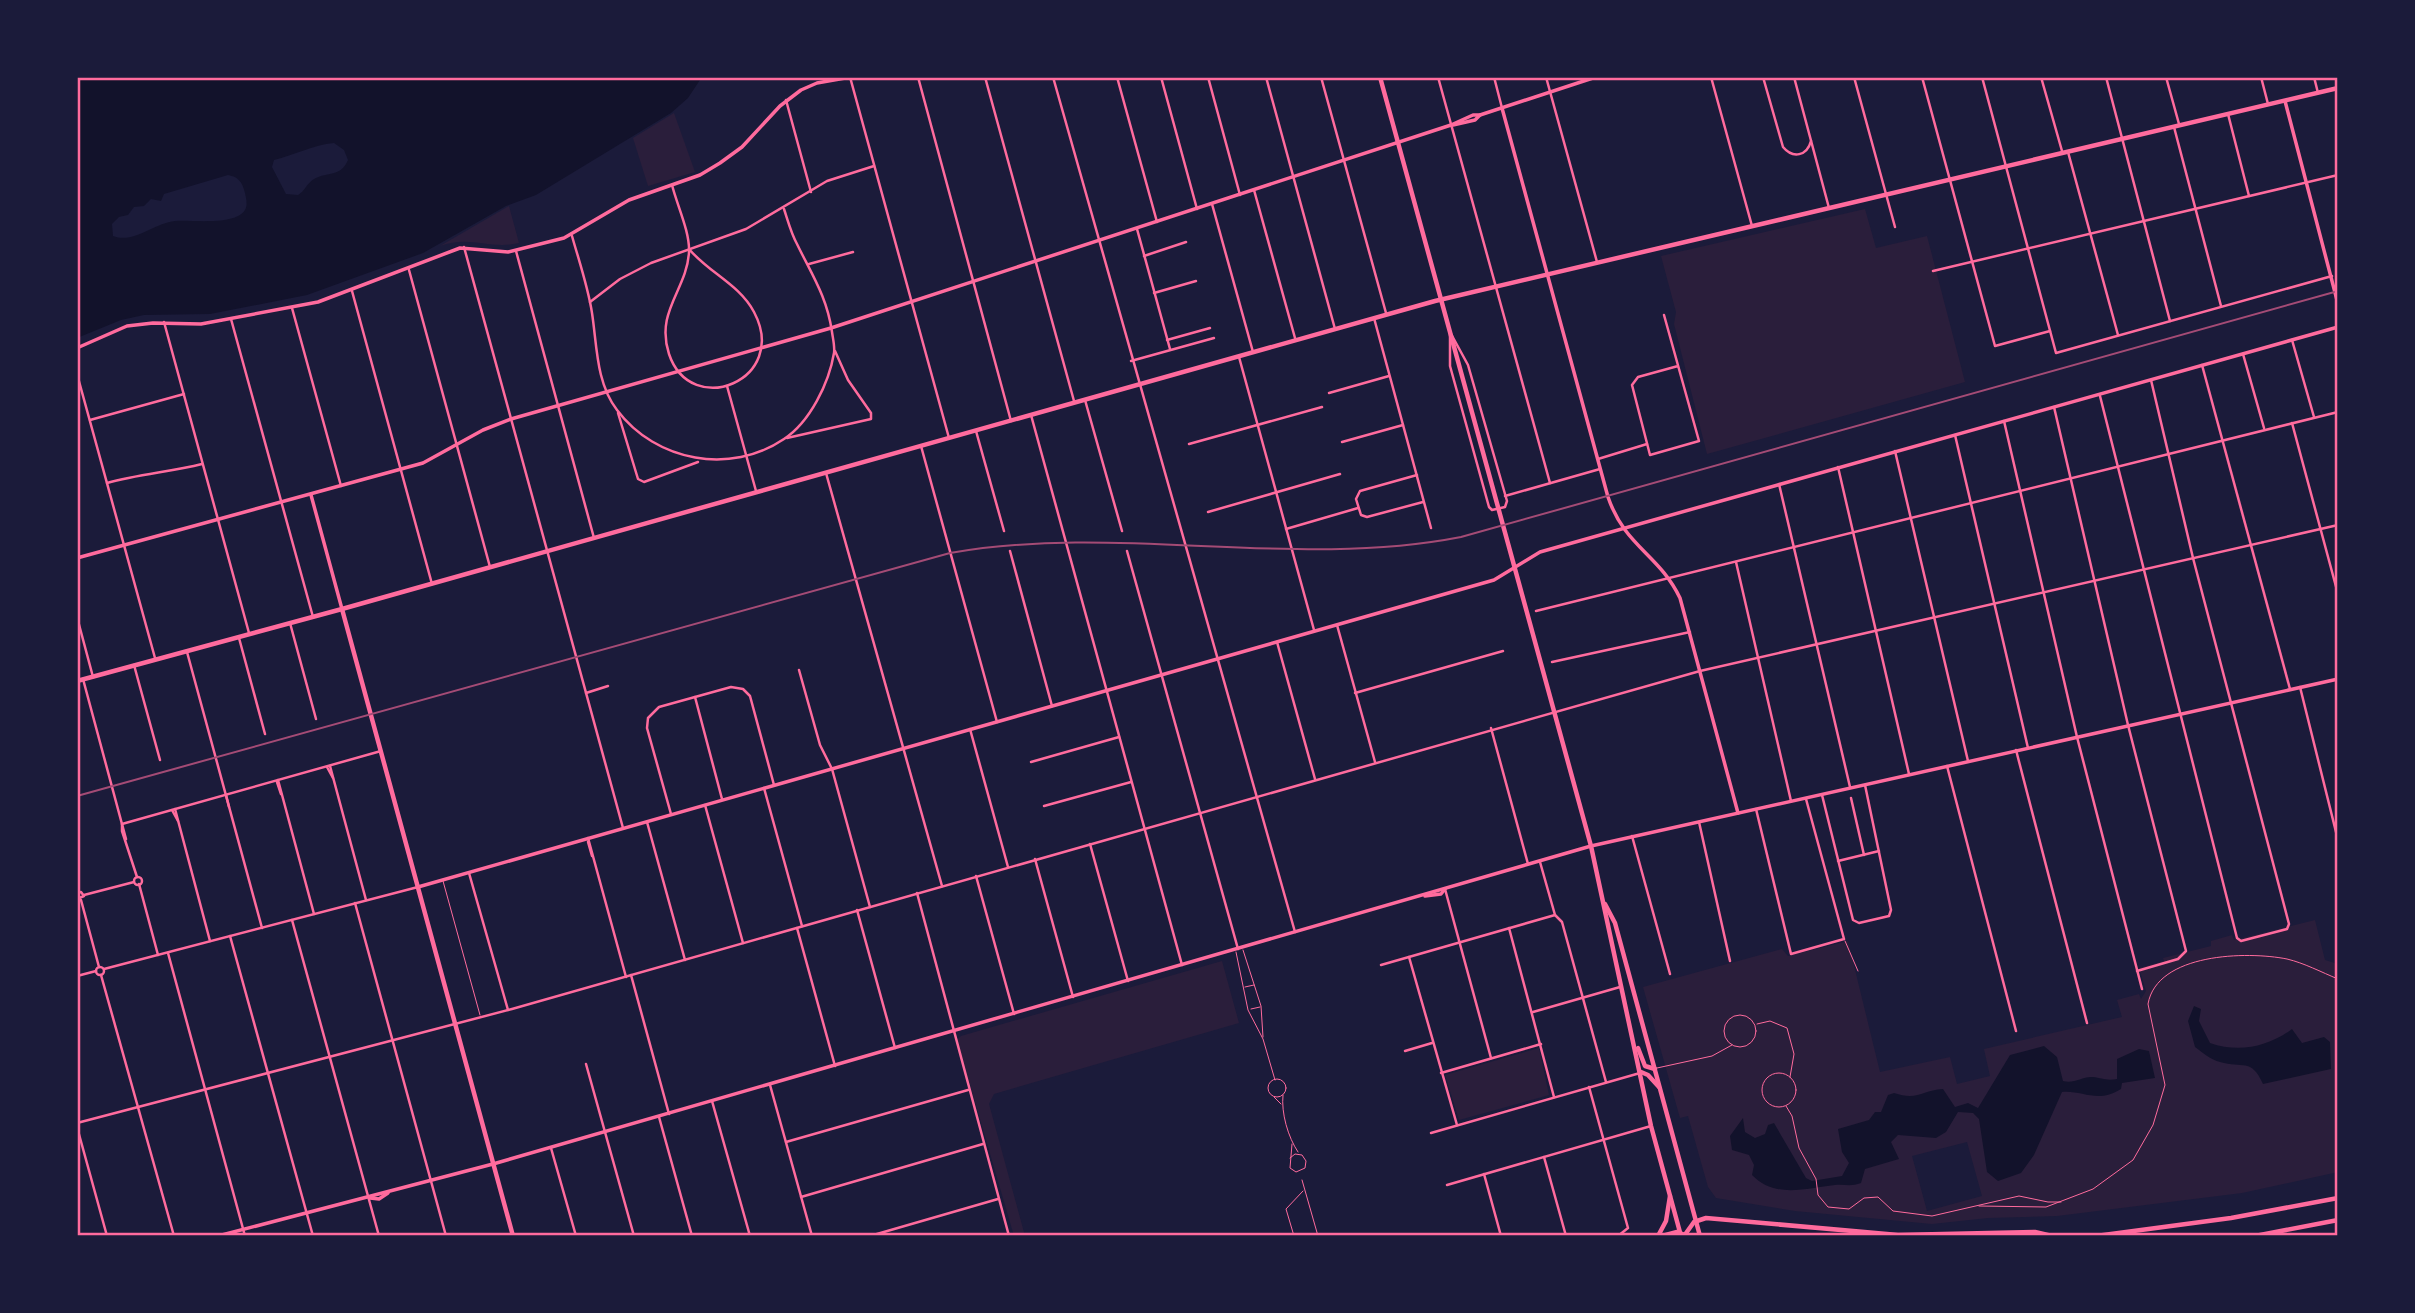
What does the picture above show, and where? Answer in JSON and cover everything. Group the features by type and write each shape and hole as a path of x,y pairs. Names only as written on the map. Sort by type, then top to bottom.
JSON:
{"main road":[{"path":"1380,77 1591,846 1651,1126 1683,1235"},
{"path":"80,680 491,568 1441,300 2338,88"},
{"path":"342,609 513,1236"},
{"path":"1604,901 1615,923 1700,1236"},
{"path":"1623,986 1638,1009"},
{"path":"1636,1047 1642,1052 1645,1066 1655,1069"},
{"path":"1641,1072 1654,1080 1661,1090"},
{"path":"1670,1196 1666,1221 1660,1236 1683,1235 1696,1220 1706,1218 1898,1235 2035,1232 2052,1236"},
{"path":"2096,1236 2231,1218 2338,1198"},
{"path":"2255,1236 2338,1220"}],"street":[{"path":"77,348 115,330 164,323 201,324 292,308 352,291 464,247 516,251 572,236 629,200 700,175 732,155 754,136 786,100 817,83 850,77 949,438"},
{"path":"918,77 1011,421"},
{"path":"985,77 1075,403"},
{"path":"1053,77 1131,361 1140,384 1295,933"},
{"path":"1117,77 1157,222"},
{"path":"1161,77 1197,209"},
{"path":"1208,77 1240,195"},
{"path":"1266,77 1335,329"},
{"path":"1321,77 1386,315"},
{"path":"1438,77 1550,483"},
{"path":"1494,77 1613,511 1622,529 1669,578 1680,598 1738,813"},
{"path":"1546,77 1597,262"},
{"path":"77,558 430,461 511,419 912,303 1398,142 1475,120 1480,115 1596,77"},
{"path":"1711,77 1752,226"},
{"path":"1763,77 1783,148 1798,155 1808,149 1811,141"},
{"path":"1794,77 1829,208"},
{"path":"1854,77 1895,227"},
{"path":"1922,77 1995,346 2050,331"},
{"path":"1982,77 2056,353 2332,276"},
{"path":"2041,77 2090,233 2118,336"},
{"path":"2106,77 2170,321"},
{"path":"2166,77 2195,209 2221,306"},
{"path":"2261,77 2269,104"},
{"path":"2314,77 2318,93"},
{"path":"786,100 811,192"},
{"path":"2285,101 2338,304"},
{"path":"2228,114 2249,196"},
{"path":"590,302 634,271 668,255 746,229 836,177 874,166"},
{"path":"1933,271 2338,175"},
{"path":"672,185 689,249 685,272 672,298 666,323 666,344 678,372 703,386 727,386 751,371 761,348 761,331 750,306 736,289 708,270 689,249"},
{"path":"1254,190 1296,341"},
{"path":"1212,204 1253,352"},
{"path":"572,236 590,302 597,355 638,479 645,482 700,461 746,455 786,439 871,419 871,413 848,380 835,351 827,302 795,241 784,209"},
{"path":"1137,229 1170,349"},
{"path":"1144,256 1186,242"},
{"path":"464,247 623,828"},
{"path":"516,251 594,538"},
{"path":"809,264 853,252"},
{"path":"409,270 491,568"},
{"path":"1154,293 1196,281"},
{"path":"352,291 432,584"},
{"path":"292,308 341,486"},
{"path":"1664,315 1699,441 1650,455 1632,385 1638,377 1678,366"},
{"path":"1374,318 1432,528"},
{"path":"231,319 313,617"},
{"path":"164,323 250,635"},
{"path":"101,975 104,970 469,873 1494,580 1540,552 2338,327"},
{"path":"1167,340 1210,328"},
{"path":"1450,332 1468,365 1505,496 1505,507 1490,509 1450,366 1450,332"},
{"path":"1131,361 1214,338"},
{"path":"2292,340 2314,418"},
{"path":"786,439 820,394 835,351"},
{"path":"2243,354 2264,429"},
{"path":"1239,357 1314,631"},
{"path":"2202,365 2290,689"},
{"path":"77,374 155,660"},
{"path":"1329,393 1390,376"},
{"path":"2100,394 2142,570 2237,938 2241,941 2287,929 2289,925 2193,558 2151,380"},
{"path":"727,386 756,493"},
{"path":"90,420 184,394"},
{"path":"1085,400 1122,531"},
{"path":"1189,444 1322,407"},
{"path":"2054,407 2128,725 2186,951 2178,959 2137,971"},
{"path":"617,410 653,442 700,461"},
{"path":"1536,611 2338,412"},
{"path":"1031,415 1182,965"},
{"path":"2004,421 2077,737 2142,989"},
{"path":"2292,423 2338,594"},
{"path":"1342,442 1403,425"},
{"path":"976,430 1004,531"},
{"path":"1955,435 2028,748"},
{"path":"1598,459 1647,444"},
{"path":"921,446 997,722"},
{"path":"1895,451 1969,761"},
{"path":"107,483 203,464"},
{"path":"1838,467 1909,775"},
{"path":"1505,496 1600,469"},
{"path":"826,473 942,886"},
{"path":"1208,512 1340,474"},
{"path":"1417,475 1360,491 1356,496 1358,508 1361,515 1367,517 1424,501"},
{"path":"1779,484 1850,788"},
{"path":"311,495 342,609"},
{"path":"1286,529 1358,508"},
{"path":"107,1236 77,1125 508,1010 1554,710 1700,671 2338,525"},
{"path":"1010,551 1052,706"},
{"path":"1127,551 1238,949"},
{"path":"1736,562 1791,801"},
{"path":"77,617 93,677"},
{"path":"290,623 317,719"},
{"path":"1337,625 1374,762"},
{"path":"1552,662 1690,632"},
{"path":"239,638 265,734"},
{"path":"1277,642 1315,779"},
{"path":"1356,693 1503,651"},
{"path":"187,652 262,928"},
{"path":"135,665 160,760"},
{"path":"799,670 820,745 832,769 870,907"},
{"path":"218,1236 368,1197 379,1199 390,1191 551,1148 1591,846 2338,679"},
{"path":"80,680 122,831 137,877 142,880 139,884 158,955"},
{"path":"586,693 608,686"},
{"path":"671,815 647,728 649,715 656,708 731,687 746,691 751,699 774,785"},
{"path":"2300,687 2338,840"},
{"path":"695,697 723,800"},
{"path":"1491,728 1529,865"},
{"path":"970,729 1008,867"},
{"path":"1031,762 1119,737"},
{"path":"2017,750 2087,1023"},
{"path":"122,824 381,751"},
{"path":"329,766 366,900"},
{"path":"1947,766 2016,1031"},
{"path":"278,780 277,789 281,794 314,914"},
{"path":"1044,806 1132,782"},
{"path":"1822,794 1853,920 1859,923 1889,916 1891,910 1878,856 1881,850 1865,785"},
{"path":"764,788 802,926"},
{"path":"1756,809 1791,954 1844,939 1805,798"},
{"path":"1851,798 1864,855"},
{"path":"705,805 743,943"},
{"path":"174,810 210,941"},
{"path":"647,821 685,960"},
{"path":"1699,822 1730,961"},
{"path":"1632,836 1670,974"},
{"path":"588,838 668,1114"},
{"path":"1090,844 1128,981"},
{"path":"1838,861 1881,850"},
{"path":"1035,859 1073,997"},
{"path":"1540,862 1555,915 1562,922 1606,1082"},
{"path":"469,873 508,1010"},
{"path":"976,876 1014,1014"},
{"path":"134,882 137,877"},
{"path":"104,970 99,967 79,900 84,895 134,882 139,884"},
{"path":"77,886 78,892 84,895"},
{"path":"1445,890 1491,1058"},
{"path":"917,893 952,1032 1009,1236"},
{"path":"355,903 446,1236"},
{"path":"857,910 894,1048"},
{"path":"1381,965 1555,915"},
{"path":"292,920 379,1236"},
{"path":"797,928 835,1066"},
{"path":"1510,928 1554,1097"},
{"path":"230,936 313,1236"},
{"path":"167,953 245,1236"},
{"path":"1409,957 1458,1125"},
{"path":"77,976 96,971 99,967"},
{"path":"96,971 101,975 174,1236"},
{"path":"1533,1012 1623,986"},
{"path":"1405,1051 1433,1043"},
{"path":"1441,1073 1541,1044"},
{"path":"586,1064 634,1236"},
{"path":"1431,1133 1641,1072"},
{"path":"770,1085 812,1236"},
{"path":"1590,1087 1628,1228 1618,1236"},
{"path":"786,1142 968,1090"},
{"path":"712,1101 750,1236"},
{"path":"659,1116 692,1236"},
{"path":"1447,1185 1651,1126"},
{"path":"801,1197 983,1144"},
{"path":"551,1148 576,1236"},
{"path":"1544,1157 1566,1236"},
{"path":"1484,1174 1501,1236"},
{"path":"870,1236 998,1199"}],"lane":[{"path":"442,880 481,1017"},
{"path":"1844,939 1858,971"},
{"path":"1238,949 1262,1006 1263,1039"},
{"path":"1238,949 1248,1010 1263,1039 1275,1080 1286,1085 1282,1106 1292,1144 1306,1161 1305,1168 1299,1172 1290,1168 1292,1144"},
{"path":"1979,1206 2046,1207 2063,1202 2093,1188 2133,1160 2153,1125 2165,1085 2148,1004 2150,994 2165,975 2223,955 2240,954 2288,959 2338,979"},
{"path":"1243,988 1255,984"},
{"path":"1248,1010 1262,1006"},
{"path":"1655,1069 1712,1056 1732,1044 1741,1046 1750,1042 1755,1034 1755,1025 1744,1015 1730,1018 1724,1031 1732,1044"},
{"path":"1755,1025 1770,1021 1787,1028 1794,1054 1790,1078 1795,1093 1786,1106"},
{"path":"1786,1106 1775,1107 1766,1102 1762,1086 1774,1074 1790,1078"},
{"path":"1275,1080 1268,1088 1282,1106"},
{"path":"1273,1097 1283,1095"},
{"path":"1786,1106 1792,1116 1799,1148 1816,1179 1822,1202 1835,1208 1849,1209 1870,1197 1878,1197 1894,1211 1907,1215 1931,1216 2019,1196 2063,1202"},
{"path":"1290,1158 1299,1154"},
{"path":"1302,1180 1318,1236"},
{"path":"1294,1236 1286,1209 1305,1190"}],"shaded area":[{"path":"77,77 702,77 688,98 671,113 536,195 506,206 423,253 307,295 210,314 144,315 121,320 77,338","holes":["334,143 344,150 348,160 345,166 337,172 314,179 298,195 286,194 272,167 274,160","228,175 235,177 243,186 247,203 242,214 216,221 175,221 129,237 113,236 112,224 119,217 128,215 134,207 144,206 151,199 161,201 164,194"]},
{"path":"674,113 695,172 648,186 633,138"},
{"path":"509,206 519,243 499,245 461,242 440,246"},
{"path":"1865,209 1876,248 1927,236 1965,382 1707,454 1674,324 1676,312 1661,256"},
{"path":"2315,920 2325,960 2338,964 2338,1172 2242,1193 2057,1216 1988,1218 1932,1224 1795,1211 1716,1198 1708,1187 1688,1116 1680,1118 1643,987 1782,949 1788,956 1848,941 1880,1072 1950,1057 1957,1084 1990,1076 1984,1049 2122,1017 2117,1000 2139,994 2141,999 2146,991 2139,968 2164,961 2163,958 2211,946 2211,941 2232,935 2234,940","holes":["1967,1142 1982,1196 1927,1211 1912,1156"]},
{"path":"1222,961 1239,1023 994,1094 989,1104 1025,1236 1014,1236 957,1040 961,1036"},
{"path":"2194,1006 2201,1009 2199,1021 2210,1043 2242,1048 2263,1044 2292,1029 2302,1043 2324,1037 2330,1042 2331,1069 2263,1084 2250,1067 2217,1061 2195,1047 2188,1021"},
{"path":"2044,1046 2057,1057 2063,1081 2071,1082 2089,1077 2117,1079 2117,1059 2139,1049 2149,1051 2155,1078 2122,1083 2121,1089 2105,1096 2062,1092 2034,1155 2021,1173 1998,1181 1987,1172 1979,1119 1973,1113 1958,1112 1946,1132 1936,1138 1898,1135 1891,1142 1899,1159 1865,1169 1861,1183 1854,1185 1781,1190 1752,1175 1754,1165 1749,1155 1732,1150 1730,1136 1743,1118 1745,1132 1755,1138 1765,1134 1768,1125 1774,1123 1806,1178 1812,1181 1842,1176 1849,1163 1842,1152 1838,1129 1869,1120 1875,1112 1881,1112 1888,1095 1894,1093 1915,1096 1943,1089 1955,1107 1968,1103 1978,1108 2010,1055"},
{"path":"1539,1048 1549,1095 1459,1120 1445,1075"}],"railway":[{"path":"77,796 950,553 1014,545 1078,542 1334,549 1397,546 1461,537 2338,291"}]}
